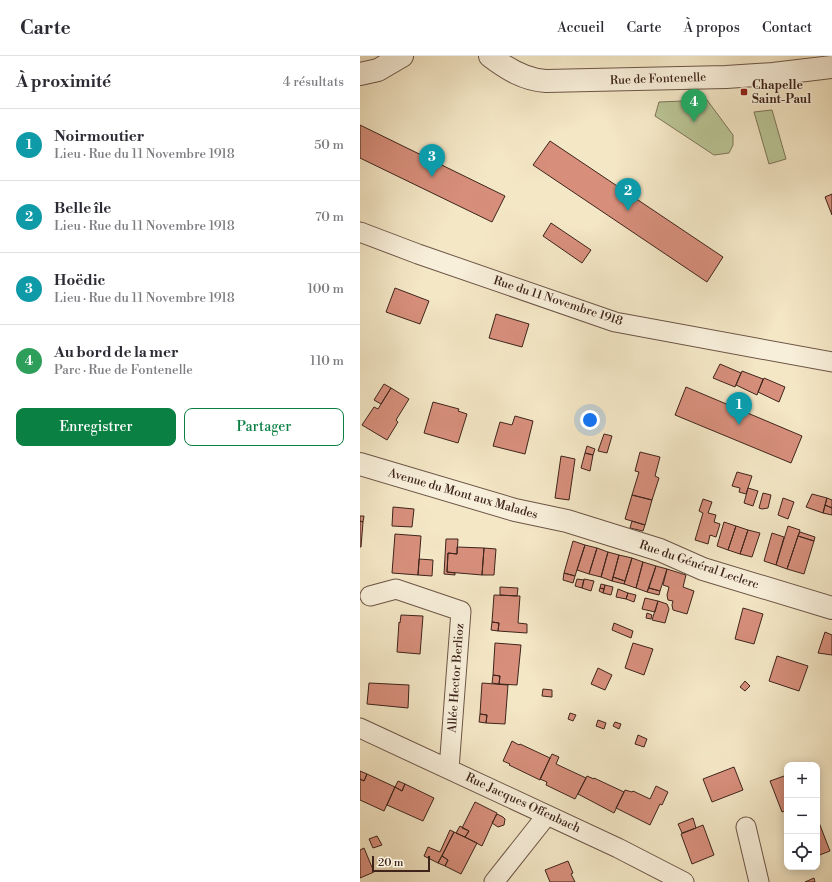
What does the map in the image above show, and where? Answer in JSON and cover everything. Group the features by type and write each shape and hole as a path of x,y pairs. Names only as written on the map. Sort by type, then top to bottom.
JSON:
{"street":[{"path":"360,74 378,70 402,56"},
{"name":"Rue de Fontenelle","path":"490,56 520,75 534,80 546,81 726,77 773,74 832,67"},
{"name":"Rue du 11 Novembre 1918","path":"360,232 418,254 615,322 832,362"},
{"name":"Avenue du Mont aux Malades","path":"360,464 515,510 567,522"},
{"name":"Rue du Général Leclerc","path":"567,522 660,550 704,569 832,608"},
{"name":"Allée Hector Berlioz","path":"370,596 396,589 461,611 449,769"},
{"name":"Rue Jacques Offenbach","path":"360,728 618,848 684,882"},
{"path":"494,882 547,815"},
{"path":"746,827 759,882"}],"green space":[{"path":"707,100 733,135 733,145 729,153 714,155 655,116 659,102"},
{"path":"772,110 786,159 769,164 754,112"}],"building":[{"path":"360,125 505,196 492,222 360,158"},
{"path":"550,141 723,257 707,282 533,165"},
{"path":"832,194 832,215 825,197"},
{"path":"551,223 591,250 582,263 543,236"},
{"path":"395,288 429,301 420,324 386,312"},
{"path":"496,314 529,324 522,347 489,338"},
{"path":"720,364 741,373 735,387 713,378"},
{"path":"742,371 763,379 757,395 736,385"},
{"path":"764,378 785,387 779,402 758,392"},
{"path":"384,384 391,388 381,404 374,400"},
{"path":"686,387 802,436 791,463 675,415"},
{"path":"391,388 409,399 396,420 398,422 387,440 362,425 374,407 378,409"},
{"path":"433,402 459,409 458,411 467,414 458,443 424,433"},
{"path":"515,416 533,421 525,454 493,446 500,422 512,425"},
{"path":"604,434 612,436 607,453 598,451"},
{"path":"587,446 595,449 593,455 585,453"},
{"path":"640,452 660,457 655,476 659,478 652,500 632,495 639,472 635,471"},
{"path":"585,453 593,455 590,471 581,468"},
{"path":"561,456 575,459 569,500 555,498"},
{"path":"737,472 752,476 746,494 739,492 740,488 732,486"},
{"path":"748,488 758,491 753,506 744,503"},
{"path":"763,493 771,495 768,508 762,509 759,508"},
{"path":"812,494 827,498 823,513 806,507"},
{"path":"632,495 652,500 645,525 625,519"},
{"path":"783,498 794,502 788,519 778,515"},
{"path":"827,498 832,500 832,508 825,505"},
{"path":"703,499 712,502 708,513 716,515 714,522 720,524 716,537 710,535 708,544 695,540 703,513 699,511"},
{"path":"825,505 832,508 832,515 823,513"},
{"path":"393,507 414,509 412,527 392,526"},
{"path":"360,516 364,516 363,522 360,521"},
{"path":"360,521 363,522 361,547 360,547"},
{"path":"632,521 645,525 643,531 630,528"},
{"path":"724,522 736,526 728,550 717,546"},
{"path":"736,526 748,530 740,554 728,550"},
{"path":"788,526 800,530 787,569 776,565"},
{"path":"748,530 760,533 752,557 740,554"},
{"path":"800,532 815,537 814,541 798,536"},
{"path":"772,533 784,537 776,565 764,561"},
{"path":"395,534 421,536 418,575 392,573"},
{"path":"798,536 814,541 804,574 787,569"},
{"path":"446,539 458,539 457,554 448,553 447,572 455,573 455,575 444,574"},
{"path":"573,541 585,545 575,576 564,573"},
{"path":"585,545 597,548 589,574 577,570"},
{"path":"457,547 484,548 482,575 447,572 448,553 457,554"},
{"path":"484,548 496,549 494,575 482,575"},
{"path":"597,548 608,552 601,577 589,574"},
{"path":"608,552 619,555 612,581 601,577"},
{"path":"619,555 632,558 625,581 613,577"},
{"path":"632,558 643,562 636,588 624,584"},
{"path":"419,559 433,560 432,576 418,575"},
{"path":"643,562 656,566 647,592 636,588"},
{"path":"656,566 667,569 660,591 649,588"},
{"path":"667,569 686,575 683,587 694,591 687,614 673,610 673,601 668,600 667,595 669,587 663,585"},
{"path":"564,573 575,576 573,583 563,580"},
{"path":"613,577 625,581 624,584 612,581"},
{"path":"577,579 584,580 582,588 575,586"},
{"path":"584,579 594,581 591,591 582,588"},
{"path":"601,584 605,585 604,589 600,588"},
{"path":"605,585 613,587 611,595 603,593"},
{"path":"500,587 518,588 517,596 500,595"},
{"path":"600,588 604,589 603,593 599,591"},
{"path":"649,588 660,591 659,595 647,592"},
{"path":"618,589 628,593 626,599 616,597"},
{"path":"628,593 636,595 634,602 626,599"},
{"path":"494,595 520,596 518,623 527,624 527,633 498,631 499,623 492,622"},
{"path":"645,598 658,601 655,612 642,609"},
{"path":"658,601 667,604 669,609 665,623 652,620"},
{"path":"743,608 763,614 754,644 735,639"},
{"path":"647,613 652,615 651,619 646,618"},
{"path":"401,615 423,616 420,654 397,652 399,622 400,623"},
{"path":"492,622 499,623 498,631 491,630"},
{"path":"614,623 633,631 631,638 612,630"},
{"path":"825,632 832,635 832,655 818,653"},
{"path":"495,643 521,645 517,685 499,684 500,676 493,675"},
{"path":"633,643 653,649 644,675 625,668"},
{"path":"777,656 808,666 799,691 769,681"},
{"path":"598,668 612,675 605,690 591,684"},
{"path":"493,675 500,676 499,684 492,683"},
{"path":"745,681 750,686 745,691 740,687"},
{"path":"369,683 409,685 408,708 367,704"},
{"path":"482,683 508,685 505,724 486,723 487,715 480,714"},
{"path":"543,689 552,690 552,697 542,696"},
{"path":"570,713 576,715 573,721 568,719"},
{"path":"480,714 487,715 486,723 479,722"},
{"path":"598,720 606,723 604,729 596,726"},
{"path":"615,722 621,724 619,729 613,726"},
{"path":"638,735 647,739 644,747 635,744"},
{"path":"512,741 550,758 540,780 503,761"},
{"path":"552,754 559,757 556,764 586,778 575,799 546,785 547,782 540,779"},
{"path":"734,767 743,790 712,802 703,779"},
{"path":"360,771 367,774 364,781 360,779"},
{"path":"367,774 395,787 384,811 360,800 360,779 364,781"},
{"path":"587,776 624,792 614,813 578,794"},
{"path":"784,776 784,811 782,812 770,781"},
{"path":"398,781 405,784 402,791 395,787"},
{"path":"405,784 434,798 423,821 387,805 395,787 402,791"},
{"path":"656,786 668,792 662,805 660,804 650,825 616,808 625,790 633,791 650,799"},
{"path":"475,802 497,813 482,846 465,837 469,831 462,828"},
{"path":"497,814 505,819 504,825 498,827 492,823"},
{"path":"693,818 696,828 682,833 678,824"},
{"path":"703,825 714,855 692,864 681,834"},
{"path":"820,825 830,851 820,855"},
{"path":"460,826 469,831 465,837 456,833"},
{"path":"450,830 454,832 438,863 424,856 428,847 440,852"},
{"path":"454,832 477,843 461,874 445,866 448,860 442,856"},
{"path":"377,836 382,845 373,848 369,839"},
{"path":"364,848 374,872 360,878 360,850"},
{"path":"442,856 448,860 445,866 438,863"},
{"path":"568,861 573,873 571,874 575,882 550,882 545,870"},
{"path":"814,878 815,882 805,882"}],"place":[{"name":"Chapelle Saint-Paul","path":"744,92"},
{"name":"Au bord de la mer","path":"694,122"},
{"name":"Hoëdic","path":"432,177"},
{"name":"Belle île","path":"628,211"},
{"name":"Noirmoutier","path":"739,425"}]}
